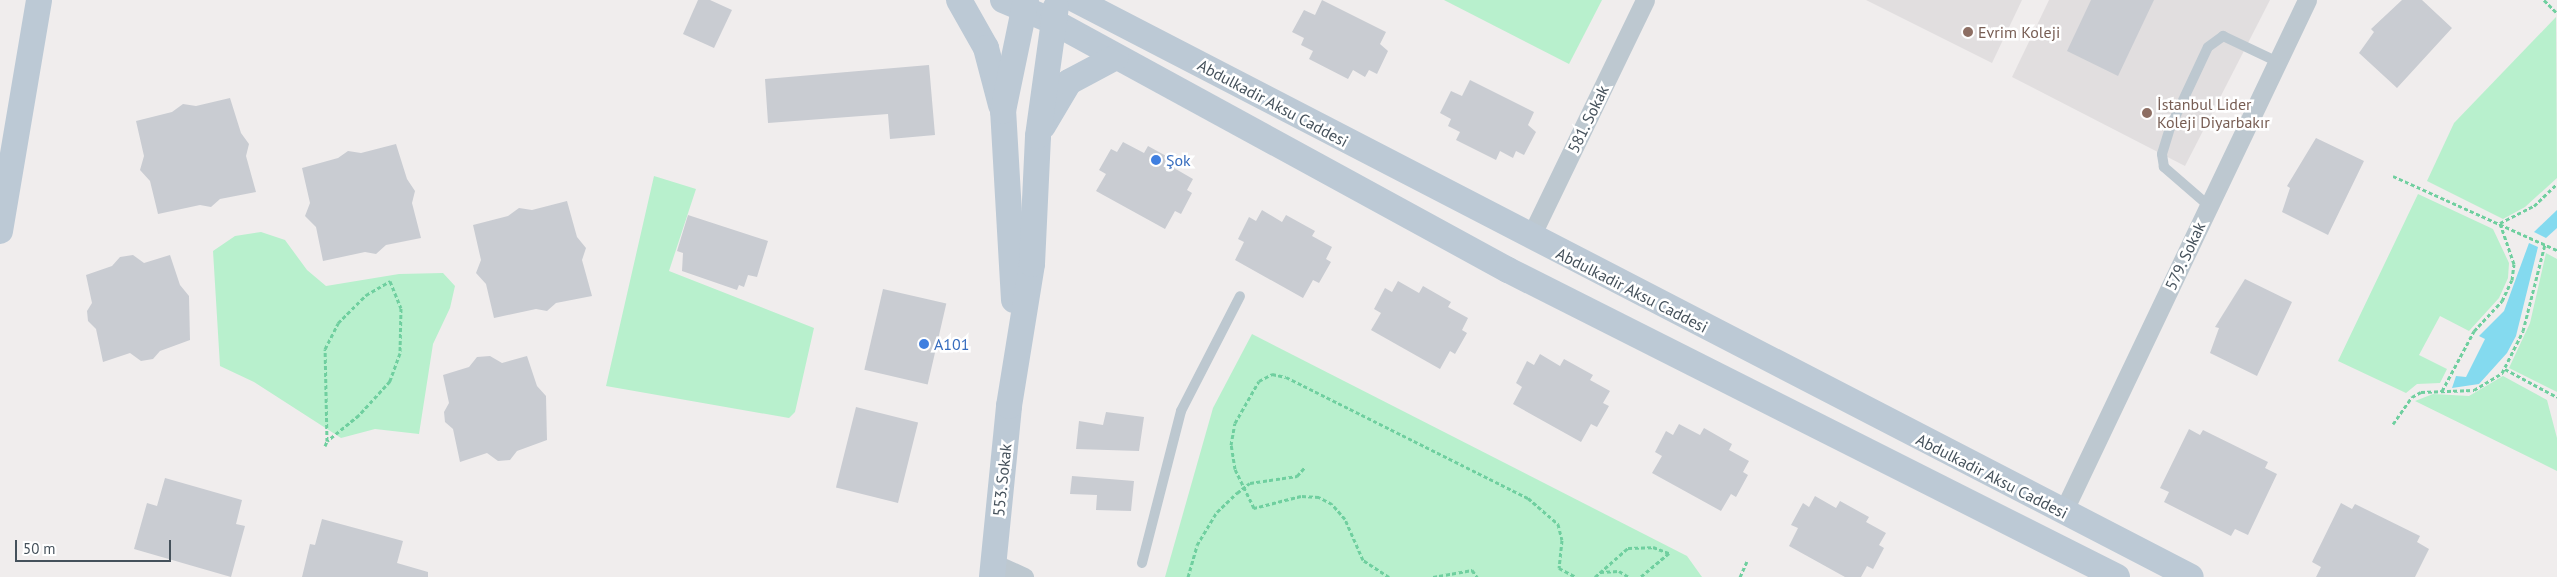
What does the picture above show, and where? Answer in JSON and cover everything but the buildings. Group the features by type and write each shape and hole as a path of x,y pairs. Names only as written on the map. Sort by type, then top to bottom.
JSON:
{"main road":[{"path":"0,231 40,0"},
{"path":"959,0 986,48 1003,111"},
{"name":"Abdulkadir Aksu Caddesi","path":"1076,0 1530,238 2191,577"},
{"path":"1013,383 1014,253 1004,187 1003,111 1018,3"},
{"name":"Abdulkadir Aksu Caddesi","path":"1018,3 1055,10 1116,57 1508,270 2117,577"},
{"path":"1013,383 1032,264 1038,136 1055,10"},
{"path":"1038,136 1069,82 1116,57"},
{"name":"553. Sokak","path":"993,570 1013,383"}],"street":[{"name":"581. Sokak","path":"1530,238 1645,0"},
{"name":"579. Sokak","path":"2063,512 2306,0"},
{"path":"993,570 1024,577"}],"lane":[{"path":"2208,206 2164,167 2162,154 2170,128 2208,47 2223,36 2276,61"},
{"path":"1142,563 1181,411 1240,296"}],"path":[{"path":"2544,0 2557,13"},
{"path":"2393,176 2557,250"},
{"path":"2500,224 2534,206 2557,184"},
{"path":"2442,391 2474,331 2502,301 2512,280 2514,264 2500,224"},
{"path":"2393,424 2412,397 2442,391 2474,390 2505,369 2523,331 2545,244"},
{"path":"325,446 327,441 324,349 338,323 366,295 390,281 401,308 400,353 390,381 360,416 327,441"},
{"path":"2505,369 2557,397"},
{"path":"1390,577 1363,560 1345,519 1332,504 1319,497 1300,496 1254,508 1243,488 1231,445 1235,422 1259,381 1272,374 1286,377 1545,509 1558,524 1562,540 1559,568 1576,577"},
{"path":"1188,577 1197,546 1217,512 1243,488 1297,476 1305,467"},
{"path":"1595,577 1628,548 1653,547 1669,553 1640,577"},
{"path":"1740,577 1747,561"},
{"path":"1434,577 1472,570 1477,577"},
{"path":"1599,572 1620,571 1629,577"}],"shaded area":[{"name":"Evrim Koleji","path":"1866,0 2022,0 1992,63"},
{"name":"İstanbul Lider Koleji Diyarbakır","path":"2049,0 2270,0 2185,166 2012,77"}],"green space":[{"path":"1444,0 1602,0 1569,64"},
{"path":"2556,17 2557,178 2525,207 2503,219 2427,181 2454,123"},
{"path":"654,176 696,189 669,271 814,328 795,412 789,418 606,386"},
{"path":"2418,194 2493,229 2509,263 2508,278 2499,298 2469,331 2440,316 2419,355 2447,369 2440,383 2417,384 2406,393 2338,361"},
{"path":"261,232 285,240 307,270 326,286 399,274 443,273 455,286 450,308 433,344 419,434 375,429 341,438 254,382 220,366 213,251 235,236"},
{"path":"2546,253 2557,259 2557,392 2509,368 2530,323"},
{"path":"1252,334 1687,556 1702,577 1165,577 1213,408"},
{"path":"2503,376 2547,400 2557,438 2557,471 2415,401 2433,394 2469,396"}],"water":[{"path":"2557,210 2557,228 2546,238 2534,232"},
{"path":"2529,243 2538,247 2516,336 2507,353 2479,384 2452,388 2456,376 2466,377 2485,339 2479,336 2504,311"}],"place":[{"name":"Evrim Koleji","path":"1968,32"},
{"name":"İstanbul Lider Koleji Diyarbakır","path":"2147,113"},
{"name":"Şok","path":"1156,160"},
{"name":"A101","path":"924,344"}]}
